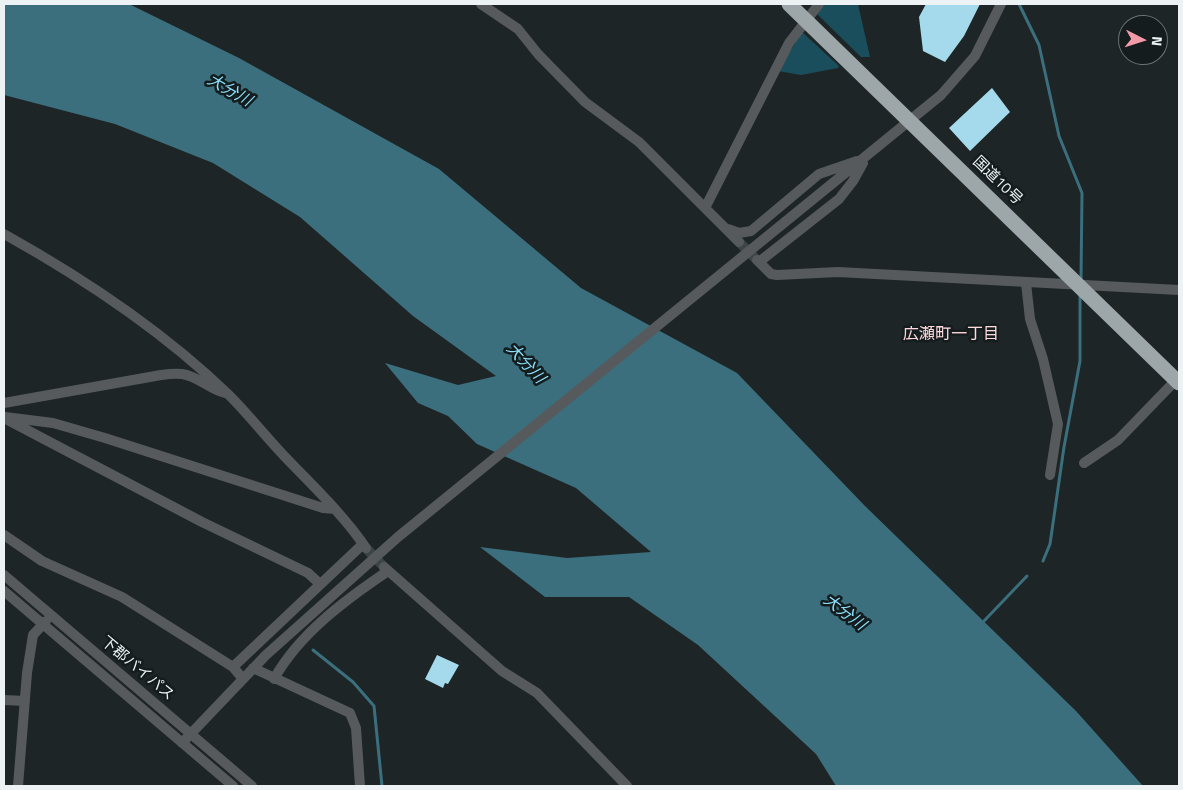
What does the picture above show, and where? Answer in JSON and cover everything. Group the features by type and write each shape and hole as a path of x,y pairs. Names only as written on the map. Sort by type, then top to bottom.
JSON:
{"highway":[{"name":"国道10号","path":"789,4 1178,382"}],"street":[{"path":"481,4 518,29 538,54 584,102 639,142 739,242"},
{"path":"705,208 762,93 789,44 805,20 819,4"},
{"path":"182,743 243,678 299,624 406,532 911,122 945,91 968,66 983,42 1001,4"},
{"path":"723,226 739,233 751,231 819,174 866,158"},
{"path":"866,158 853,181 839,199 758,261 771,274 838,272 1179,290"},
{"path":"4,234 49,260 109,299 228,394 335,509 365,546 320,584 233,667"},
{"path":"1026,283 1030,318 1043,359 1058,424 1050,475"},
{"path":"4,403 181,373 195,378 213,390 228,394"},
{"path":"1084,463 1118,440 1178,382"},
{"path":"4,417 53,423 79,430 323,508 335,509"},
{"path":"4,417 202,522 308,573 320,584"},
{"path":"4,535 42,562 122,596 233,667 243,678"},
{"path":"274,679 283,663 300,643 336,610 386,569 502,671 537,693 627,786"},
{"name":"下郡バイパス","path":"4,575 252,786"},
{"path":"4,591 182,743 227,784 235,772"},
{"path":"18,786 33,635 52,616"},
{"path":"253,668 350,713 356,728 360,786"},
{"path":"4,700 25,701"}],"shaded area":[{"path":"822,4 858,4 870,57 861,57 818,15 816,12"},
{"path":"802,32 839,66 838,68 801,75 778,71"}],"water":[{"name":"大分川","path":"4,4 129,4 239,58 439,169 581,288 737,373 865,506 1076,711 1143,786 836,786 816,754 698,645 629,597 545,597 480,547 567,558 651,552 576,488 477,444 448,416 418,403 385,363 458,385 496,376 413,316 300,217 213,163 115,124 4,95"}],"building":[{"path":"926,4 980,4 964,36 945,62 923,51 919,17"},
{"path":"992,88 1010,112 970,151 949,128"},
{"path":"437,655 459,665 448,684 445,683 443,688 425,679"}],"waterway":[{"path":"1019,4 1039,45 1059,136 1082,193 1081,279"},
{"path":"1043,561 1050,544 1064,447 1080,361 1080,293"},
{"path":"984,621 1027,576"},
{"path":"313,650 353,682 374,706 382,786"}],"tunnel":[{"path":"739,242 757,260"},
{"path":"366,548 384,567"}],"district":[{"name":"広瀬町一丁目","path":"951,335"}]}
